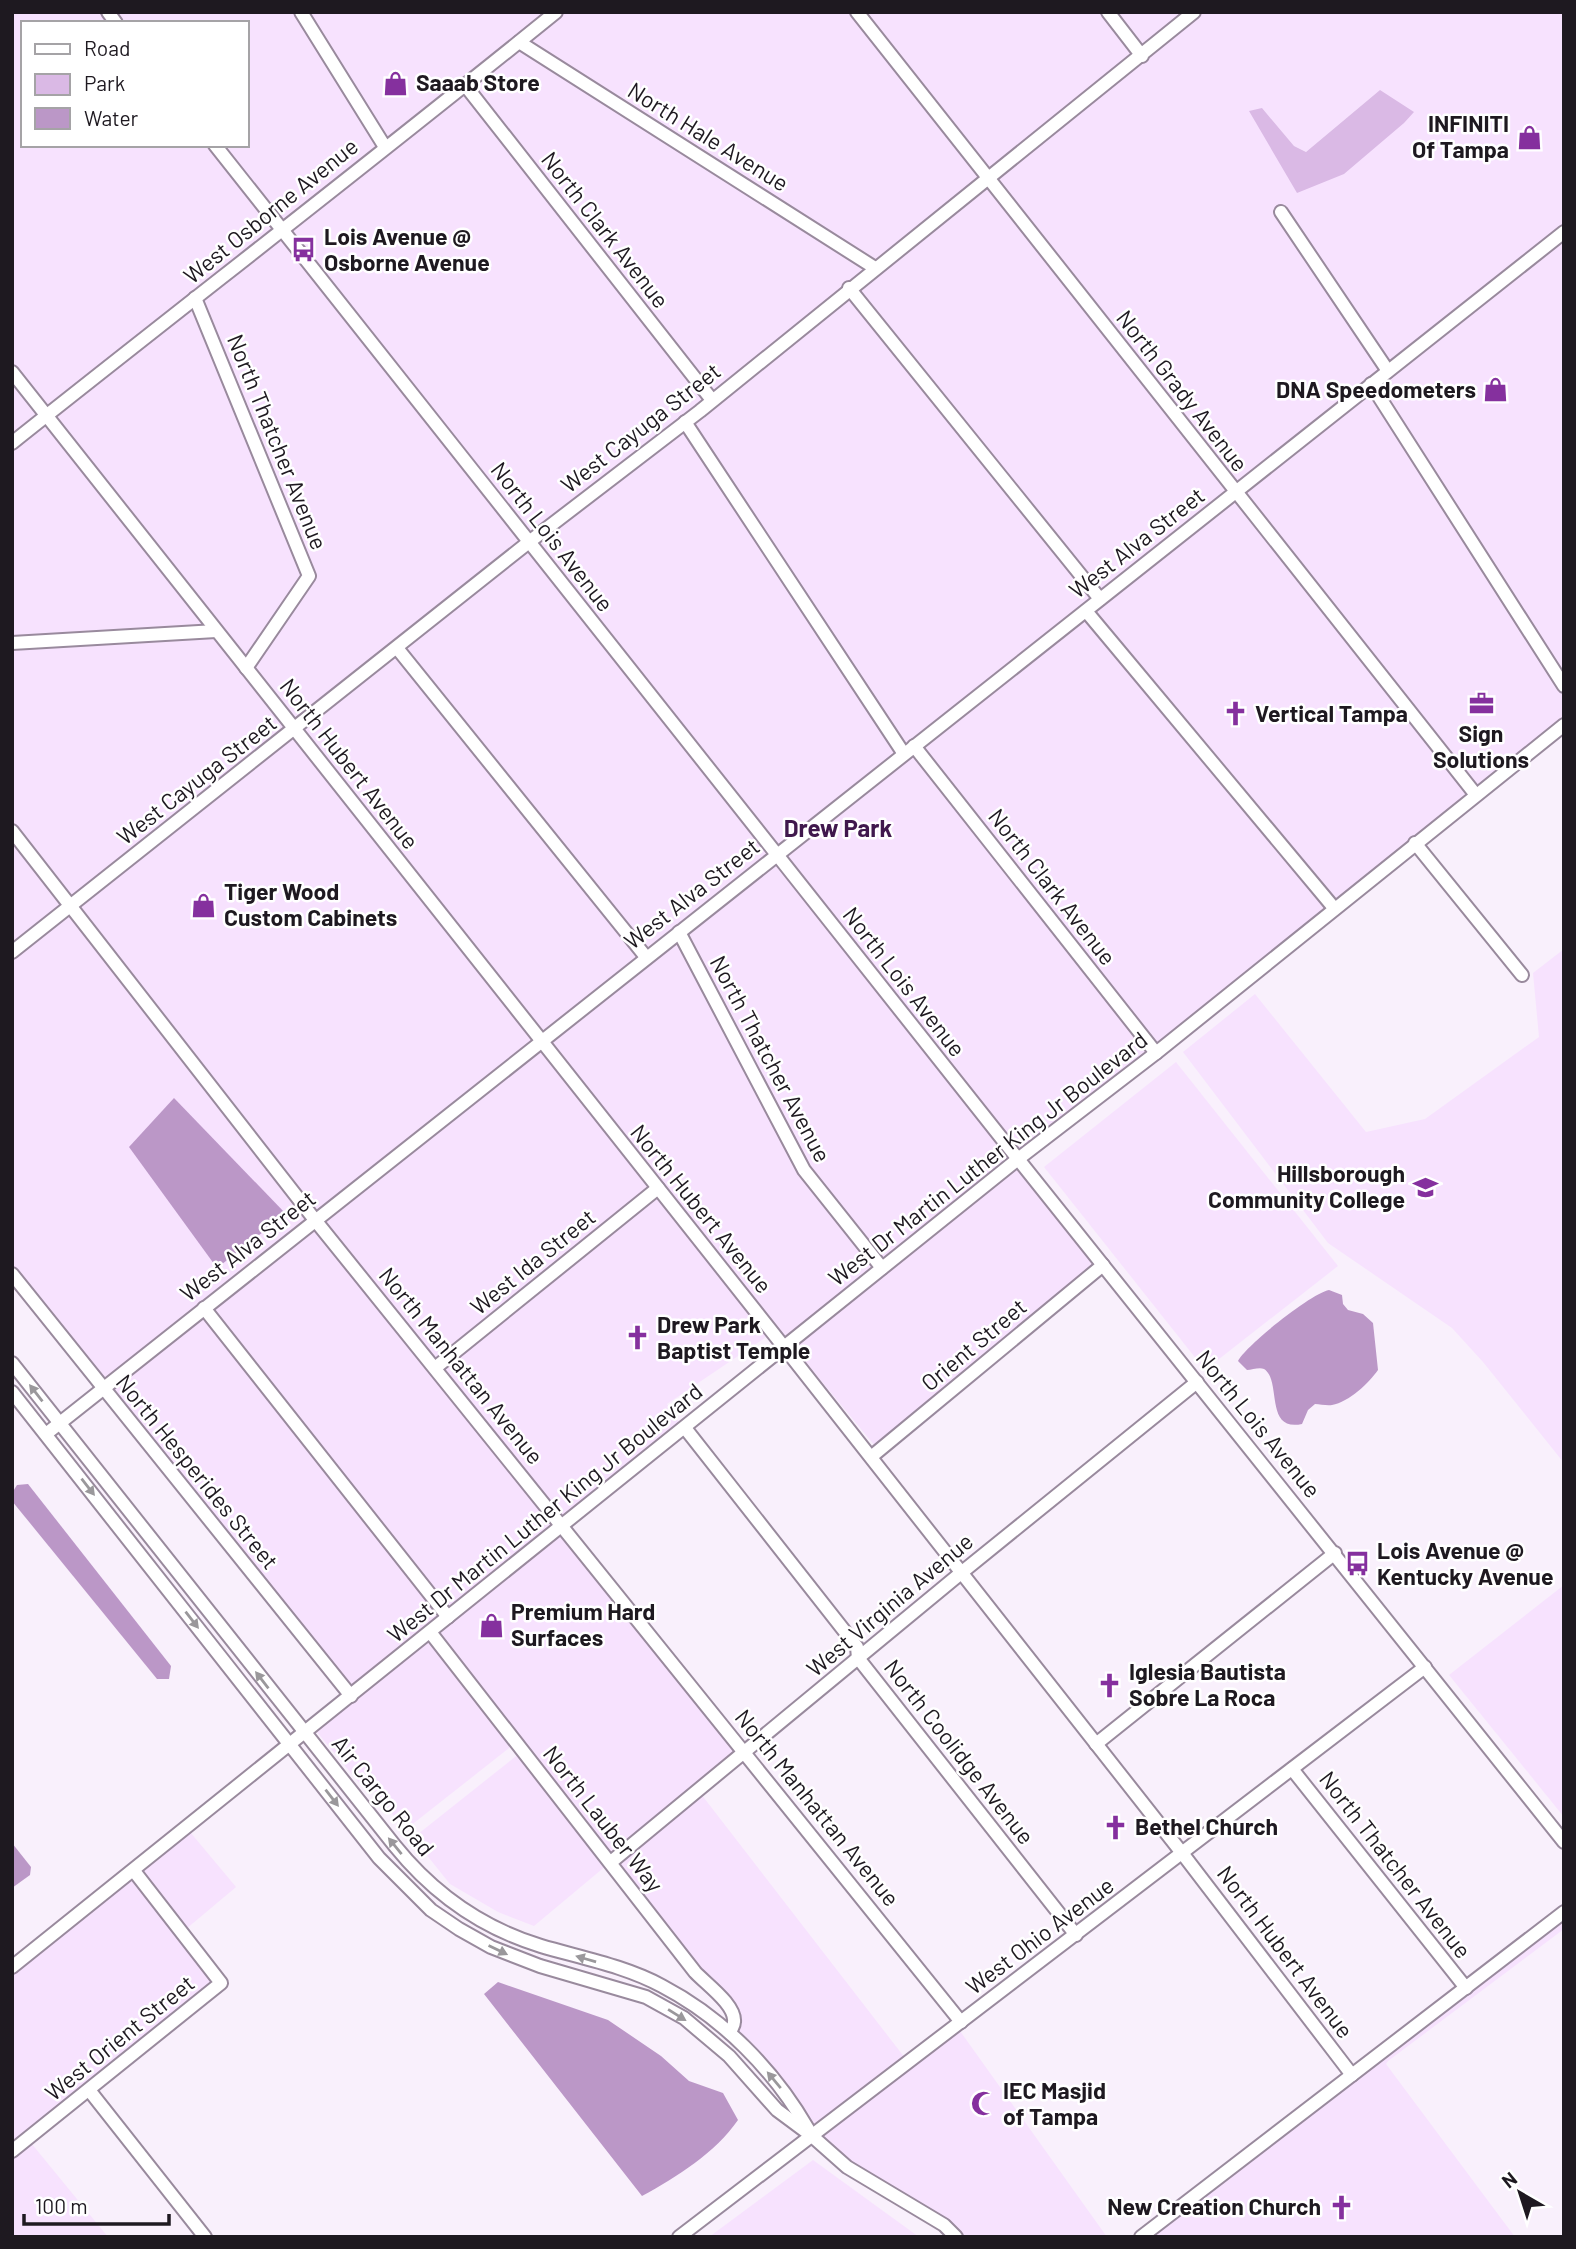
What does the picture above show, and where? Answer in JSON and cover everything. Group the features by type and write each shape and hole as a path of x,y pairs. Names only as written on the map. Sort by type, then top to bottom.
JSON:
{"street":[{"path":"301,12 385,147"},
{"name":"West Osborne Avenue","path":"12,443 283,231 556,12"},
{"name":"North Grady Avenue","path":"857,12 986,179 1476,795"},
{"path":"1108,12 1142,56"},
{"name":"West Cayuga Street","path":"12,952 529,542 685,422 1194,12"},
{"name":"North Hale Avenue","path":"519,42 875,268"},
{"name":"North Clark Avenue","path":"465,85 712,400"},
{"name":"North Lois Avenue","path":"217,147 776,855 1564,1842"},
{"path":"1282,212 1388,371"},
{"name":"West Alva Street","path":"46,1434 1564,232"},
{"path":"849,288 1100,599"},
{"name":"North Thatcher Avenue","path":"195,298 309,576 246,668"},
{"name":"North Hubert Avenue","path":"12,372 785,1347 1182,1853 1352,2075"},
{"path":"1371,384 1564,686"},
{"name":"North Clark Avenue","path":"685,422 909,750 1156,1053"},
{"path":"1086,611 1334,908"},
{"path":"12,643 216,631"},
{"path":"397,648 646,957"},
{"name":"West Dr Martin Luther King Jr Boulevard","path":"12,1968 1018,1159 1156,1053 1564,725"},
{"name":"North Manhattan Avenue","path":"12,831 315,1220 961,2022"},
{"path":"1415,844 1522,975"},
{"name":"North Thatcher Avenue","path":"678,932 804,1170 882,1268"},
{"name":"West Ida Street","path":"435,1368 658,1188"},
{"name":"Orient Street","path":"871,1457 1103,1265"},
{"name":"North Hesperides Street","path":"12,1273 351,1696"},
{"path":"204,1308 448,1617"},
{"name":"Air Cargo Road","path":"12,1363 410,1865 454,1903 485,1923 518,1938 619,1968 661,1985 686,2000 730,2033 755,2057 792,2101 812,2136"},
{"name":"West Virginia Avenue","path":"611,1862 1197,1382"},
{"name":"Air Cargo Road","path":"12,1392 403,1885 458,1929 506,1954 646,1997 664,2006 706,2035 729,2056 777,2110 847,2167 944,2225 956,2237"},
{"name":"North Coolidge Avenue","path":"685,1428 857,1647 858,1658 1076,1935"},
{"path":"1096,1744 1335,1553"},
{"name":"North Lauber Way","path":"430,1632 695,1972 725,2002 732,2012 734,2022 730,2033"},
{"name":"West Ohio Avenue","path":"679,2237 1425,1667"},
{"name":"North Thatcher Avenue","path":"1292,1769 1466,1988"},
{"name":"West Orient Street","path":"12,2151 221,1983 134,1871"},
{"path":"1141,2237 1564,1912"},
{"path":"89,2090 205,2237"}],"shaded area":[{"path":"12,12 102,12 109,21 21,21 21,147 210,147 275,229 47,408 12,364"},
{"path":"114,12 295,12 378,145 283,223 223,147 248,147 248,21 121,21"},
{"path":"307,12 547,12 386,139"},
{"path":"565,12 850,12 979,177 874,261 528,42"},
{"path":"863,12 1101,12 1135,54 987,171"},
{"path":"1114,12 1185,12 1142,48"},
{"path":"1204,12 1564,12 1564,225 1389,363 1283,205 1274,210 1381,370 1235,485 994,180","holes":["1380,90 1297,193 1262,108 1294,146 1306,152"]},
{"path":"520,49 866,268 713,392 472,86"},
{"path":"464,93 705,399 530,535 290,232"},
{"path":"986,186 1227,491 1100,592 857,290"},
{"path":"283,238 522,541 296,722 253,668 314,580 201,300"},
{"path":"1564,239 1564,677 1378,386"},
{"path":"849,296 1093,598 904,746 692,424"},
{"path":"193,307 303,575 246,659 54,417"},
{"path":"12,380 39,414 12,436"},
{"path":"1371,392 1564,696 1564,718 1476,787 1242,493"},
{"path":"46,423 206,626 12,638 12,450"},
{"path":"684,430 896,753 777,847 537,543"},
{"path":"1234,500 1469,794 1334,901 1093,612"},
{"path":"529,550 769,853 646,949 405,649"},
{"path":"1085,618 1326,907 1156,1046 921,747"},
{"path":"214,636 288,728 71,898 12,822 12,649"},
{"path":"397,656 639,956 542,1034 303,730"},
{"path":"295,737 534,1040 316,1212 78,907"},
{"path":"914,753 1148,1052 1018,1152 784,856"},
{"path":"12,838 63,904 12,945"},
{"path":"776,862 1010,1158 882,1261 808,1168 686,933"},
{"path":"70,913 308,1219 103,1381 12,1265 12,959"},
{"path":"677,940 799,1172 874,1267 786,1339 549,1043"},
{"name":"Hillsborough Community College","path":"1564,949 1564,1463 1483,1362 1452,1328 1328,1243 1183,1052 1255,994 1366,1132 1425,1119 1539,1037 1533,973"},
{"path":"541,1049 650,1187 435,1360 323,1221"},
{"path":"1176,1062 1338,1266 1205,1370 1044,1167"},
{"path":"1017,1167 1096,1264 875,1446 793,1347"},
{"path":"657,1196 769,1335 667,1404 680,1424 563,1518 442,1369"},
{"path":"315,1228 555,1525 448,1609 211,1310"},
{"path":"204,1316 441,1616 351,1688 110,1390"},
{"path":"563,1533 737,1750 611,1855 437,1633"},
{"path":"1564,1585 1564,1817 1449,1675"},
{"path":"430,1639 513,1745 405,1830 367,1782 361,1785 316,1731"},
{"path":"520,1753 607,1865 534,1926 498,1912 450,1884 413,1838"},
{"path":"701,1794 905,2058 813,2128 796,2097 745,2040 690,1970 697,1964 618,1864"},
{"path":"190,1832 236,1887 186,1929 142,1872"},
{"path":"134,1878 214,1982 12,2143 12,1975"},
{"path":"1564,1919 1564,1929 1386,2064 1515,2237 1150,2237"},
{"path":"960,2031 1107,2237 963,2237 850,2163 820,2136"},
{"path":"31,2143 108,2237 12,2237 12,2158"},
{"path":"813,2160 919,2237 709,2237"}],"green space":[{"path":"1380,90 1414,112 1344,174 1297,193 1249,111 1262,108 1294,146 1306,152"}],"water":[{"path":"174,1098 286,1214 217,1268 129,1147"},
{"path":"1329,1290 1342,1295 1343,1304 1348,1310 1363,1314 1373,1323 1378,1370 1352,1396 1332,1405 1315,1404 1308,1410 1302,1424 1290,1424 1278,1413 1269,1375 1262,1368 1247,1370 1238,1361 1280,1321 1309,1300"},
{"path":"28,1484 171,1666 169,1679 157,1679 12,1501 12,1493 17,1485"},
{"path":"12,1843 31,1867 30,1875 12,1888"},
{"path":"498,1982 608,2020 661,2056 689,2081 723,2093 738,2120 718,2143 694,2163 642,2196 484,1994"}],"place":[{"name":"Saaab Store","path":"396,83"},
{"name":"INFINITI Of Tampa","path":"1529,137"},
{"name":"Lois Avenue @ Osborne Avenue","path":"304,250"},
{"name":"DNA Speedometers","path":"1496,390"},
{"name":"Sign Solutions","path":"1481,704"},
{"name":"Vertical Tampa","path":"1235,714"},
{"name":"Tiger Wood Custom Cabinets","path":"204,905"},
{"name":"Hillsborough Community College","path":"1425,1187"},
{"name":"Drew Park Baptist Temple","path":"637,1338"},
{"name":"Lois Avenue @ Kentucky Avenue","path":"1357,1564"},
{"name":"Premium Hard Surfaces","path":"491,1625"},
{"name":"Iglesia Bautista Sobre La Roca","path":"1109,1685"},
{"name":"Bethel Church","path":"1115,1827"},
{"name":"IEC Masjid of Tampa","path":"983,2104"},
{"name":"New Creation Church","path":"1341,2207"}],"district":[{"name":"Drew Park","path":"838,829"}]}
